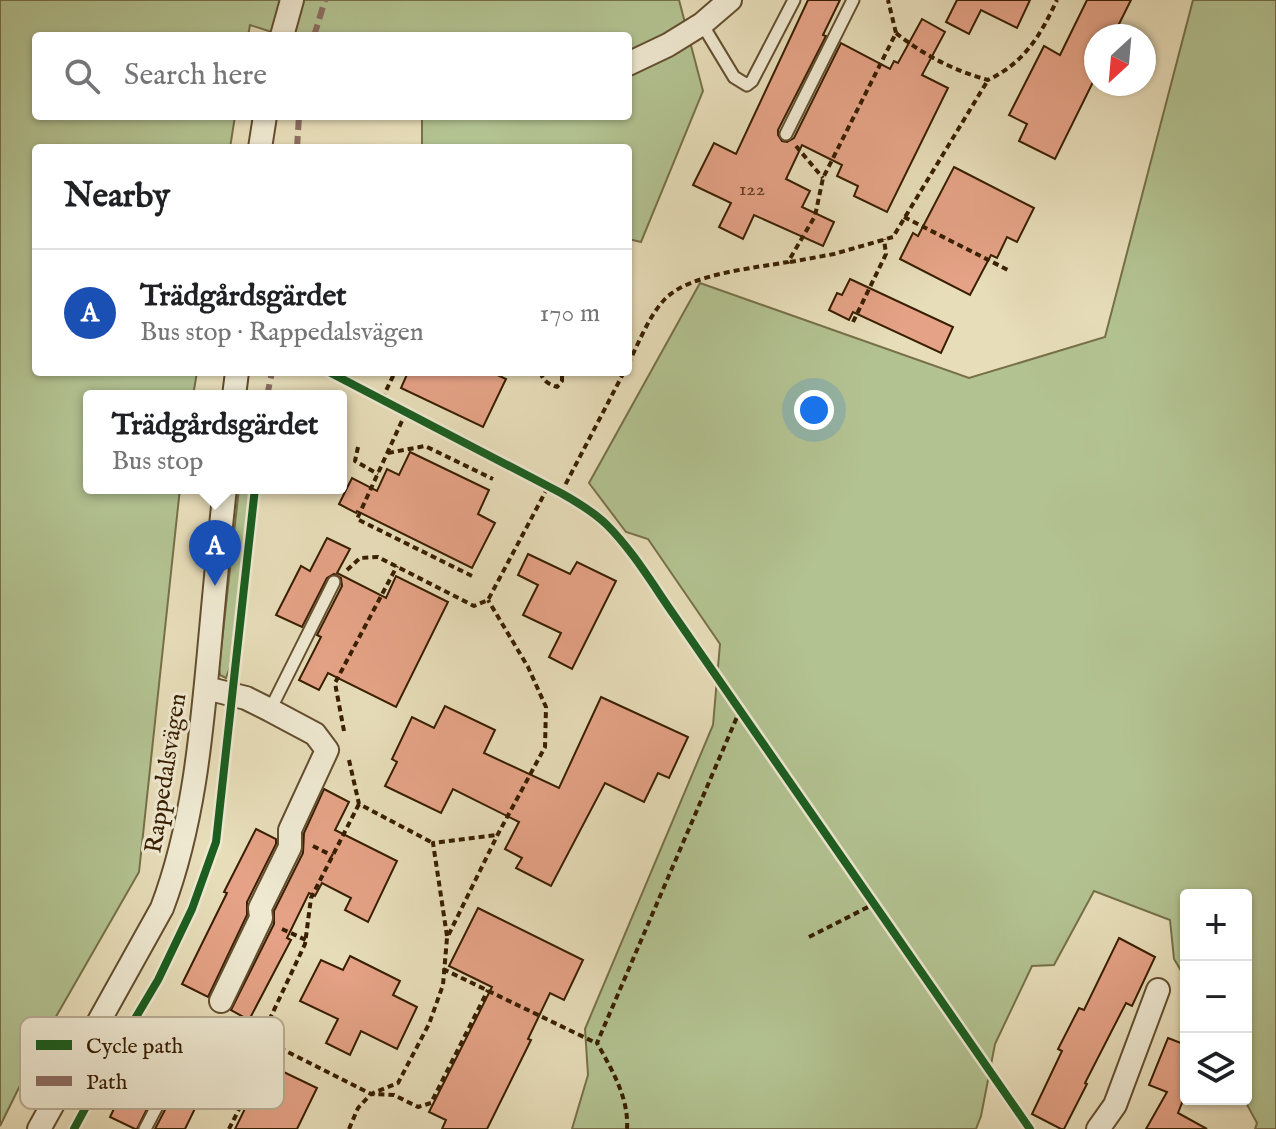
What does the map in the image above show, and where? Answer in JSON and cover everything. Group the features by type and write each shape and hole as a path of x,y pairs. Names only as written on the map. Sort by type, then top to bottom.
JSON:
{"street":[{"path":"283,32 292,0"},
{"path":"632,62 702,24 730,0"},
{"path":"261,144 264,120"},
{"name":"Rappedalsvägen","path":"101,1017 162,908 184,838 206,688 224,494"},
{"path":"206,688 246,698 270,710 315,734 327,750 290,830 290,847 260,908 261,918 221,1001"},
{"path":"1098,1129 1115,1105 1158,990"},
{"name":"Rappedalsvägen","path":"39,1129 50,1109"}],"lane":[{"path":"702,24 734,77 747,85 752,81 794,0"},
{"path":"786,134 853,0"},
{"path":"270,710 334,582"},
{"path":"145,1129 156,1109"}],"path":[{"path":"888,0 896,33 915,48 964,74 988,80"},
{"path":"632,356 665,299 683,286 727,272 834,254 893,237 988,80 1007,71 1028,50 1057,0"},
{"path":"788,262 815,216 823,178 896,33"},
{"path":"786,134 823,178"},
{"path":"904,217 1008,270"},
{"path":"853,322 886,254 884,239"},
{"path":"382,399 393,376"},
{"path":"542,376 557,387 562,376"},
{"path":"561,493 622,376"},
{"path":"406,412 357,519 474,577"},
{"path":"388,453 425,446 493,479"},
{"path":"358,447 355,461 378,474"},
{"path":"334,582 360,558 378,557 474,606 488,600 548,487"},
{"path":"346,743 335,683 397,566"},
{"path":"447,938 545,747 546,707 528,667 488,600"},
{"path":"597,1043 740,710"},
{"path":"271,1017 305,944 311,898 359,804 349,758"},
{"path":"359,804 433,843 498,834"},
{"path":"349,1129 358,1108 371,1094 398,1083 429,1024 443,985 447,938 433,843"},
{"path":"809,937 874,904"},
{"path":"443,969 597,1043 623,1095 627,1129"},
{"path":"284,1050 371,1094 394,1095 418,1107 431,1103 488,990"},
{"path":"229,1129 239,1109"}],"green space":[{"path":"0,0 679,0 703,91 641,242 632,240 632,144 422,144 422,120 632,120 632,32 272,32 250,25 249,32 32,32 32,120 234,120 231,144 32,144 32,376 196,376 194,390 83,390 83,494 179,494 139,872 56,1017 20,1017 20,1086 0,1126"},
{"path":"1193,0 1276,0 1276,1129 1255,1129 1257,1123 1247,1105 1252,1105 1252,889 1180,889 1180,969 1174,959 1170,920 1094,891 1054,965 1032,966 995,1044 976,1129 572,1129 588,1075 585,1029 713,725 720,644 648,539 626,532 589,483 700,283 969,378 1105,337"},
{"path":"238,494 250,494 230,667 226,678 220,675"}],"building":[{"path":"808,0 840,0 823,35 826,36 778,130 782,141 794,138 841,43 890,69 894,61 898,63 922,19 945,32 922,75 948,88 887,212 854,196 858,186 837,176 842,165 802,145 786,179 810,191 802,207 834,222 823,246 754,215 743,239 719,227 731,203 693,185 714,143 736,154"},
{"path":"957,0 1030,0 1017,28 981,10 969,34 946,22"},
{"path":"1087,0 1131,0 1119,24 1084,24 1086,96 1055,159 1019,141 1027,124 1009,115 1044,46 1060,55"},
{"path":"954,167 1034,208 1017,242 1007,237 997,258 991,255 970,295 900,259 913,233 918,236"},
{"path":"850,279 953,327 941,353 853,312 849,320 829,310 837,293 842,295"},
{"path":"406,376 500,376 506,379 483,427 401,388"},
{"path":"410,452 489,490 478,514 495,523 472,568 339,504 347,494 352,478 377,491 387,469 399,475"},
{"path":"327,538 350,549 337,573 386,598 396,576 448,602 396,707 328,673 319,690 299,680 342,586 341,578 334,574 327,578 302,627 276,615 301,566 310,571"},
{"path":"528,554 570,574 577,562 616,581 572,669 549,657 561,633 523,615 538,585 518,575"},
{"path":"601,697 688,737 669,778 658,773 644,802 605,783 551,886 516,868 522,858 505,849 519,822 453,789 441,813 385,786 397,762 392,759 412,717 434,728 445,706 495,730 484,753 559,788"},
{"path":"324,789 349,802 335,830 397,861 368,922 345,910 351,898 322,883 315,896 309,893 287,938 291,940 251,1017 244,1017 231,1010 274,924 274,911 303,853 304,833"},
{"path":"256,829 276,839 276,844 247,902 247,915 208,997 182,984"},
{"path":"478,908 583,960 564,1000 550,993 528,1039 531,1040 487,1129 442,1129 446,1120 429,1112 492,987 449,966"},
{"path":"1119,938 1155,957 1132,1006 1126,1003 1064,1129 1061,1129 1032,1114 1062,1051 1058,1049 1079,1008 1084,1010"},
{"path":"350,956 400,981 393,995 417,1007 397,1049 361,1031 350,1055 326,1043 338,1019 300,1001 321,960 343,970"},
{"path":"1168,1038 1180,1043 1181,1105 1178,1113 1207,1129 1146,1129 1167,1092 1149,1085"},
{"path":"284,1072 317,1088 297,1129 235,1129 245,1109 284,1109"},
{"path":"114,1109 147,1109 137,1129 110,1117"},
{"path":"165,1109 195,1109 185,1129 155,1129"}],"marked path":[{"path":"315,32 325,0"},
{"path":"297,144 299,120"},
{"path":"268,390 271,376"}],"cycle path":[{"path":"337,376 561,493 607,525 642,568 1030,1129"},
{"path":"136,1017 158,980 192,909 216,842 254,494"},
{"path":"74,1129 85,1109"}],"place":[{"name":"Trädgårdsgärdet","path":"215,586"}]}
